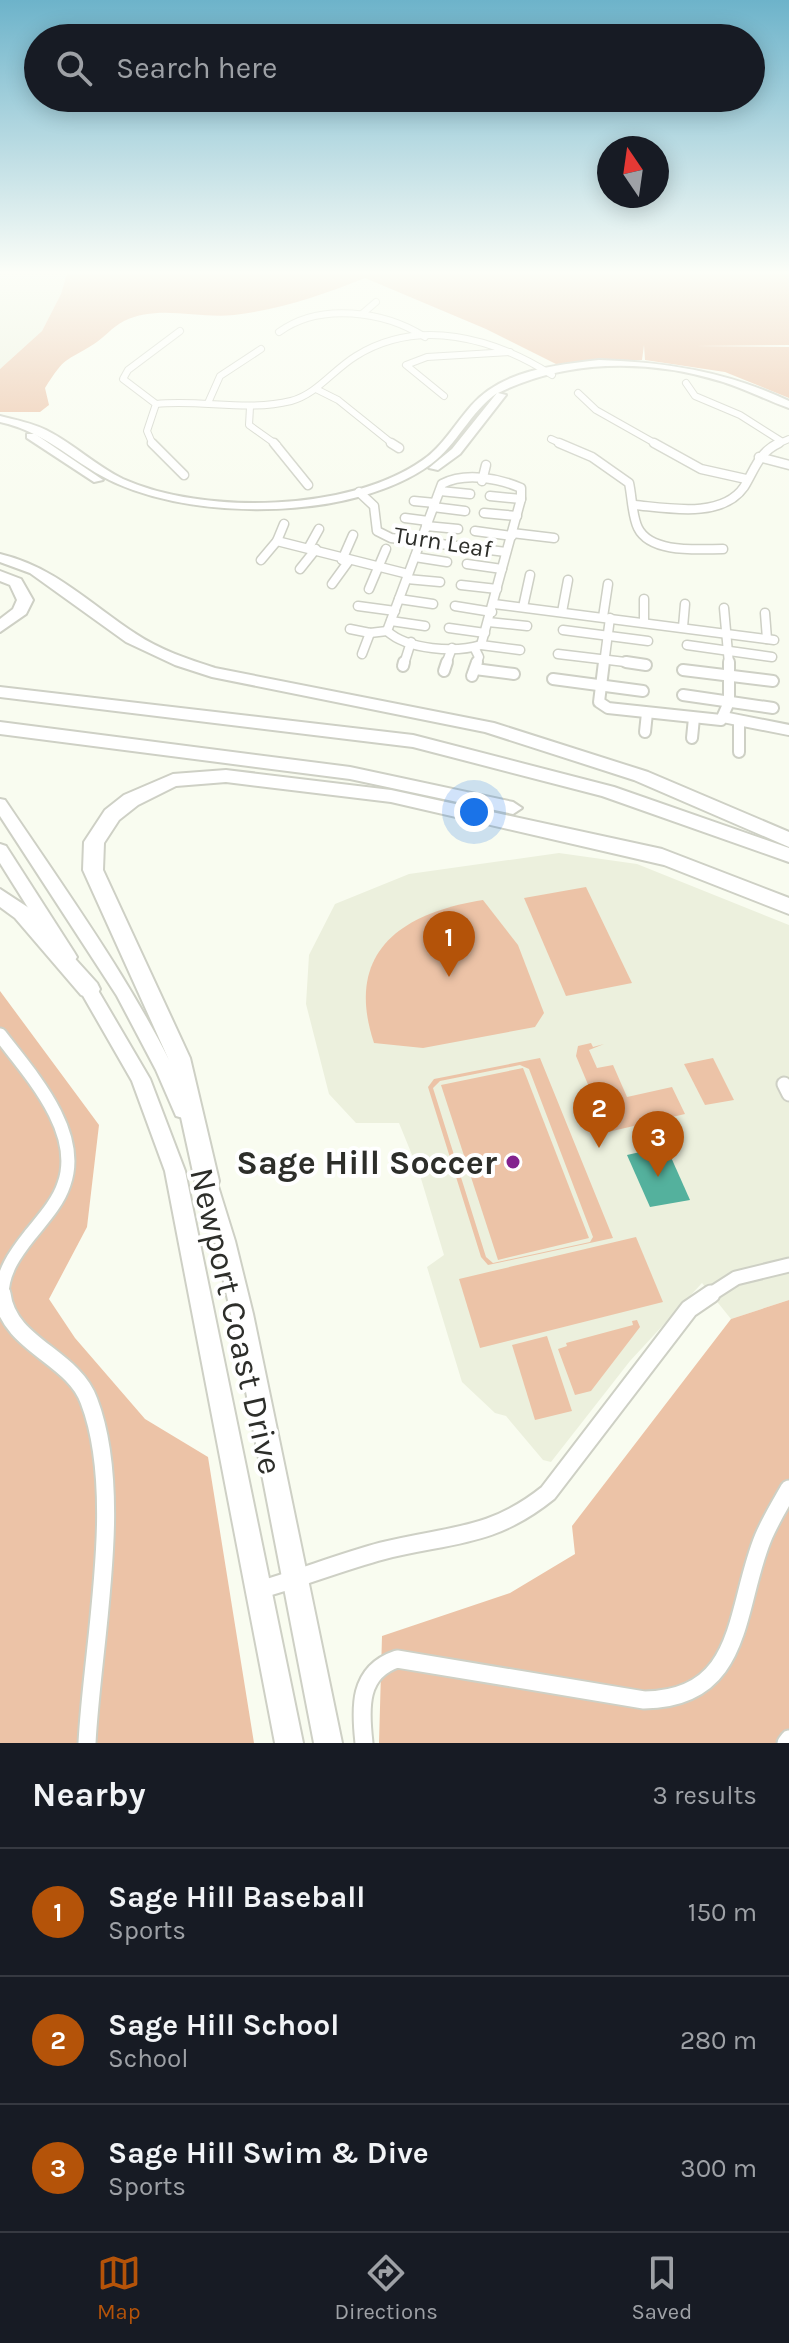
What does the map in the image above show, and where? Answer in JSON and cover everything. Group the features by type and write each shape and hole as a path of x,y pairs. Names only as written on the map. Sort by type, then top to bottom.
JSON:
{"highway":[{"path":"0,558 33,569 134,640 170,659 212,672 488,727 641,776 789,840"},
{"path":"0,576 16,582 25,600 20,611 0,627"},
{"path":"0,692 413,741 620,794 789,855"},
{"path":"3,728 229,756 428,788 541,816 675,860 789,906"},
{"path":"207,1181 179,1058 93,870 94,842 112,815 131,800 173,780 226,776 391,796 675,860"},
{"path":"0,896 22,913 89,989"}],"street":[{"path":"153,351 128,370 123,379 129,388 148,395 156,404 208,403 250,407 294,400 316,389 363,351"},
{"path":"208,403 220,376 257,351"},
{"path":"444,396 406,365 431,358 480,358 510,352 549,373"},
{"path":"0,419 50,434 116,479 175,497 268,505 362,495 418,468 448,442 475,406 496,390 549,373 603,364 650,366 730,379 789,405"},
{"path":"0,426 47,444 83,472 110,487 161,502 222,510 272,511 362,495 414,479 440,465 464,444 500,396 549,373"},
{"path":"635,505 707,507 732,499 743,489 759,457 785,440 740,415 695,396 686,383"},
{"path":"316,389 335,396 359,420 399,448"},
{"path":"578,393 596,410 701,469 746,479"},
{"path":"156,404 148,423 149,437 157,451 184,475"},
{"path":"250,407 249,425 280,447 308,485"},
{"path":"460,425 477,428"},
{"path":"551,439 580,450 631,486 638,528 648,537 677,547 723,549"},
{"path":"448,442 464,444"},
{"path":"759,457 789,465"},
{"path":"482,481 486,465"},
{"path":"514,674 473,672 479,657 478,647 491,613 517,516 521,488 482,481 447,480 434,505 391,621 397,641 452,648 478,647 520,650"},
{"path":"440,491 470,494"},
{"name":"Turn Leaf","path":"362,495 374,506 377,531 391,538 506,552"},
{"path":"490,496 521,499"},
{"path":"414,501 465,511"},
{"path":"484,513 517,516"},
{"path":"405,518 458,529"},
{"path":"261,560 277,541 284,524"},
{"path":"300,569 313,548 319,529"},
{"path":"475,531 554,538"},
{"path":"332,584 345,561 353,535"},
{"path":"277,541 313,548 377,570 440,582"},
{"path":"369,589 386,549"},
{"path":"415,557 447,562"},
{"path":"467,564 502,569"},
{"path":"523,607 530,575"},
{"path":"562,612 568,580"},
{"path":"608,584 607,635 599,702 608,708 694,718 722,718 788,730 789,744"},
{"path":"461,585 497,589"},
{"path":"399,599 433,604"},
{"path":"644,599 644,622"},
{"path":"683,627 685,604"},
{"path":"358,606 391,621 425,626"},
{"path":"455,606 491,613 527,626"},
{"path":"491,613 523,607 770,639 765,613"},
{"path":"722,718 729,702 729,653 724,608"},
{"path":"362,654 370,633 391,621"},
{"path":"449,628 485,633"},
{"path":"350,629 370,633"},
{"path":"563,630 648,641"},
{"path":"403,666 411,642"},
{"path":"687,645 772,657"},
{"path":"444,671 452,648"},
{"path":"558,654 646,665"},
{"path":"683,670 773,681"},
{"path":"553,679 643,691"},
{"path":"683,695 773,708"},
{"path":"645,732 647,713"},
{"path":"692,738 694,718"},
{"path":"739,721 739,752"},
{"name":"Newport Coast Drive","path":"0,804 150,1038 170,1078 207,1181 239,1299 328,1743"},
{"name":"Newport Coast Drive","path":"0,850 89,989 141,1079 175,1171 289,1743"},
{"path":"0,1035 65,1133 69,1157 64,1184 8,1263 2,1283 2,1300 26,1337 87,1394 100,1442 102,1522 87,1743"},
{"path":"258,1590 413,1542 459,1540 496,1529 527,1512 548,1493 689,1309 736,1278 789,1265"},
{"path":"364,1743 364,1688 371,1672 384,1661 397,1659 644,1700 669,1700 686,1695 711,1680 724,1663 735,1636 763,1538 789,1489"}],"shaded area":[{"path":"0,351 20,351 0,369"},
{"path":"20,351 82,351 62,365 45,388 49,405 40,412 0,412 0,369"},
{"path":"531,351 643,351 642,360 556,364"},
{"path":"644,351 789,351 789,398 725,372 645,360"},
{"path":"559,853 637,864 789,925 789,1300 731,1319 702,1283 630,1361 551,1462 543,1460 506,1416 495,1413 462,1382 427,1267 444,1255 419,1172 399,1123 356,1123 329,1094 306,1004 309,955 335,904 409,874"},
{"path":"586,887 632,983 566,996 524,898"},
{"path":"483,900 518,945 544,1013 535,1027 423,1048 374,1043 367,1012 367,985 373,962 386,943 404,927 427,915"},
{"path":"0,991 99,1125 87,1227 49,1299 75,1338 145,1419 208,1457 254,1743 0,1743"},
{"path":"591,1043 593,1047 604,1044 589,1050 597,1068 613,1065 627,1097 672,1087 685,1114 608,1132 576,1056 578,1046"},
{"path":"540,1058 613,1238 488,1265 481,1257 428,1087 434,1079","holes":["520,1065 529,1069 593,1237 590,1242 493,1263 486,1257 433,1088 440,1081"]},
{"path":"713,1058 734,1100 705,1105 684,1064"},
{"name":"Sage Hill Soccer","path":"523,1068 589,1238 498,1260 441,1085"},
{"path":"636,1237 663,1302 480,1348 459,1279"},
{"path":"789,1300 789,1743 379,1743 382,1636 510,1593 575,1554 572,1526 731,1319"},
{"path":"637,1320 640,1327 591,1391 575,1395 558,1349 567,1346 566,1343 633,1325 632,1321"},
{"path":"547,1336 572,1411 535,1420 512,1345"}],"water":[{"path":"666,1146 690,1200 650,1207 627,1155"}],"place":[{"name":"Sage Hill Baseball","path":"449,977"},
{"name":"Sage Hill School","path":"599,1148"},
{"name":"Sage Hill Soccer","path":"513,1162"},
{"name":"Sage Hill Swim & Dive","path":"658,1177"}]}
